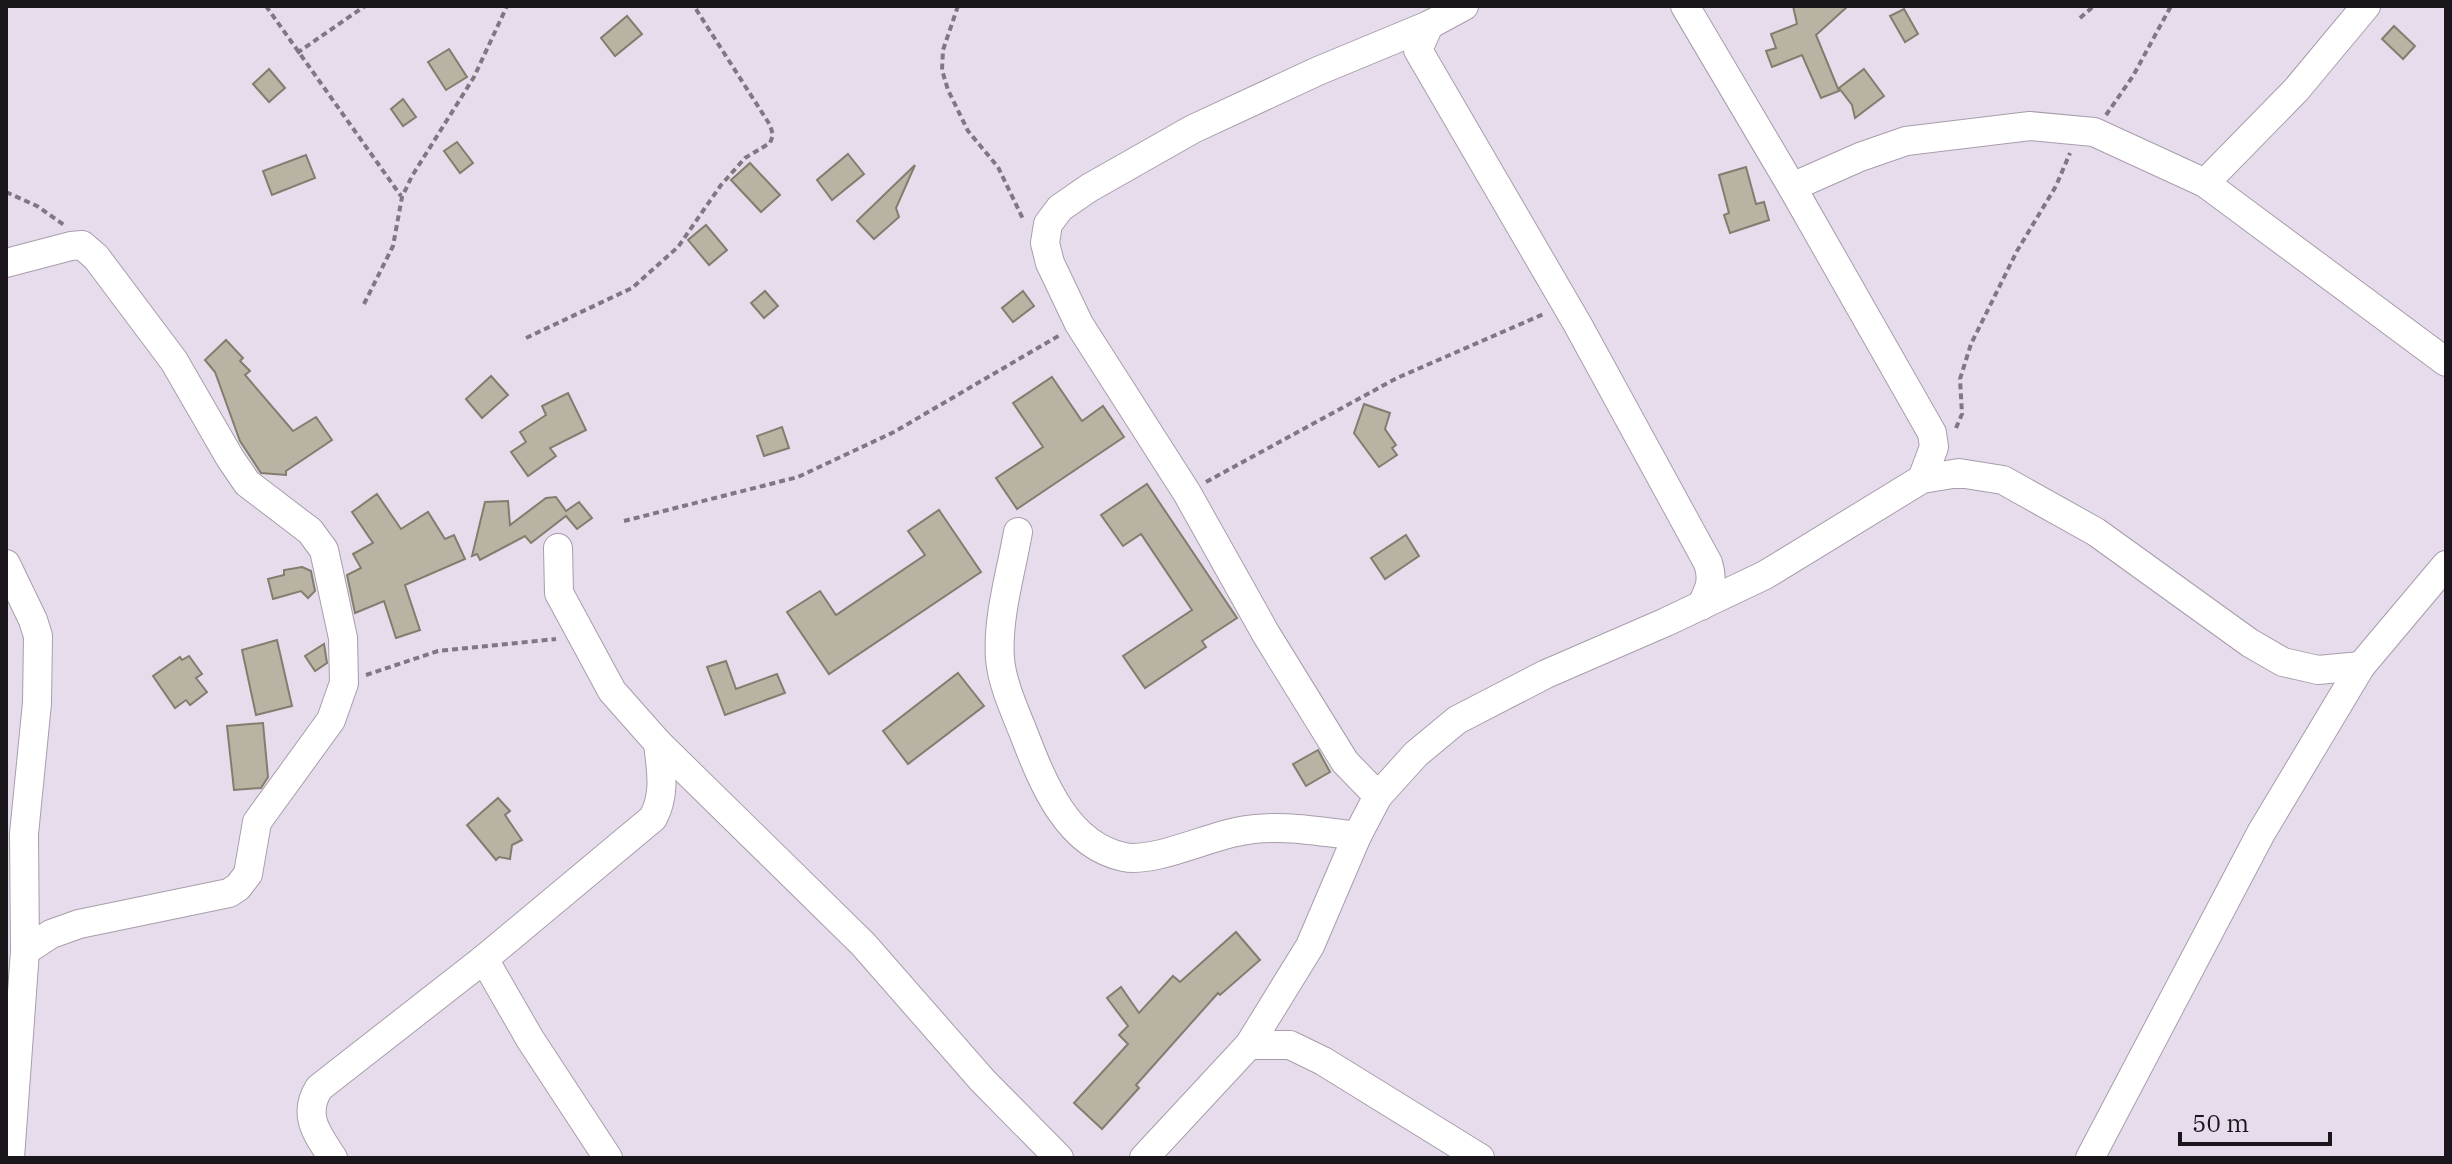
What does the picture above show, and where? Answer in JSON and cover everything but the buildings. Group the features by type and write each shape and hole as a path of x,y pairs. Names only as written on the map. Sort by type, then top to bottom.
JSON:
{"street":[{"path":"1378,796 1345,762 1266,634 1187,493 1079,324 1050,263 1045,243 1048,224 1060,208 1115,173 1207,122 1429,25 1464,6"},
{"path":"1685,6 1932,433 1934,447 1922,479"},
{"path":"2205,183 2296,90 2366,6"},
{"path":"1429,25 1418,50 1566,305 1708,563 1711,584 1701,606"},
{"path":"1792,187 1906,141 2030,126 2094,132 2205,183 2446,362"},
{"path":"6,263 82,245 96,257 174,361 247,483 310,531 324,550 343,638 344,683 331,720 257,822 248,874 238,887 229,893 79,924 51,934 25,951"},
{"path":"1144,1158 1249,1045 1310,946 1357,836 1378,796 1416,754 1457,720 1546,674 1765,575 1922,479 1959,473 2003,480 2096,532 2250,643 2283,662 2318,670 2361,666"},
{"path":"1018,532 1001,621 1000,660 1011,701 1033,757 1054,803 1077,830 1104,850 1124,857 1144,858 1237,831 1282,826 1357,836"},
{"path":"558,548 559,593 612,691 658,743 863,944 983,1081 1059,1158"},
{"path":"6,564 38,636 37,703 24,834 25,951 10,1096 10,1158"},
{"path":"2090,1158 2261,833 2361,666 2446,565"},
{"path":"333,1158 310,1117 310,1102 319,1088 484,959 653,818 660,806 663,789 658,743"},
{"path":"484,959 530,1039 608,1158"},
{"path":"1274,1006 1290,1045"},
{"path":"1249,1045 1290,1045 1323,1061 1446,1149 1480,1158"}],"path":[{"path":"266,6 402,197"},
{"path":"297,53 365,6"},
{"path":"364,304 393,246 402,197 412,176 474,77 507,6"},
{"path":"526,338 632,288 678,247 721,185 745,158 770,143 773,135 770,125 694,6"},
{"path":"958,6 943,50 942,70 948,90 968,131 998,167 1020,217 1045,243"},
{"path":"2080,18 2094,6"},
{"path":"1953,434 1962,414 1960,379 1971,344 2017,251 2056,186 2070,154 2094,132 2133,76 2171,6"},
{"path":"6,192 61,221 82,245"},
{"path":"1187,493 1397,378 1566,305"},
{"path":"624,521 798,477 894,432 1079,324"},
{"path":"344,683 438,651 583,636"}]}
